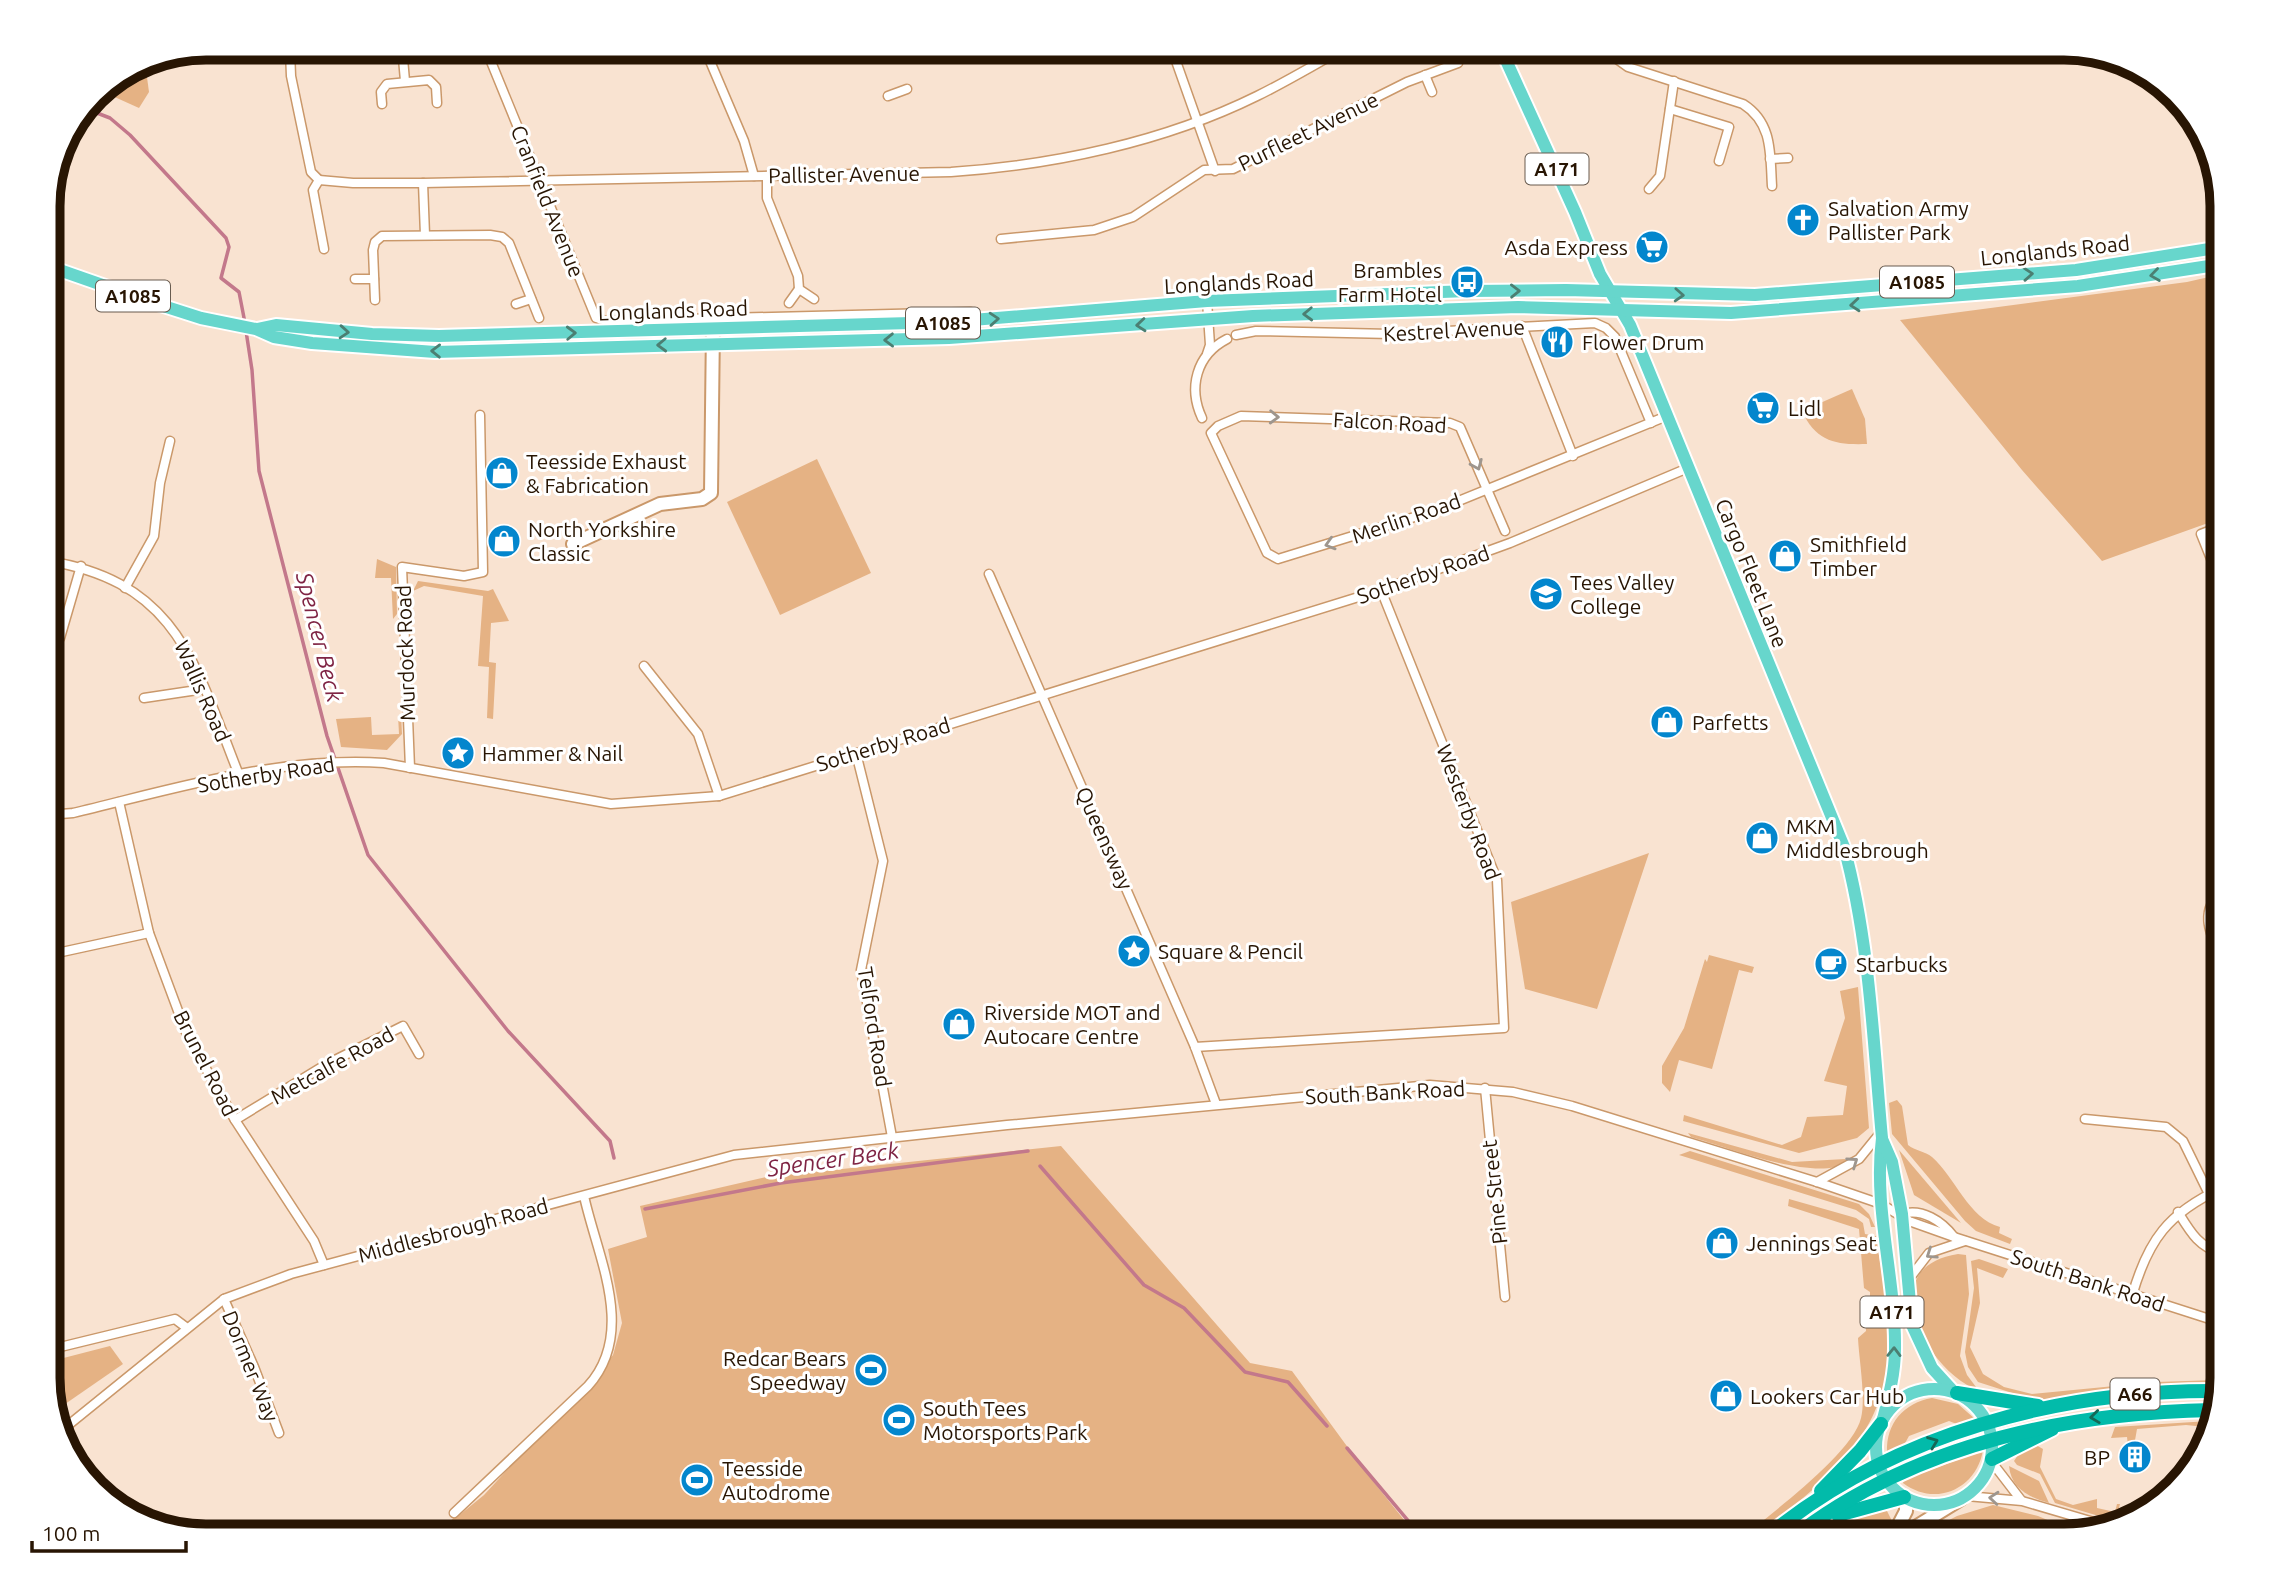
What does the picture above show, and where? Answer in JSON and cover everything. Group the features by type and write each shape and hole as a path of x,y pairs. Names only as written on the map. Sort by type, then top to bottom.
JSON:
{"highway":[{"name":"A66","path":"1812,1524 1908,1452 1988,1424 2099,1397 2208,1391"},
{"name":"A66","path":"1956,1393 2014,1404 2054,1407"},
{"name":"A66","path":"1784,1524 1845,1483 1993,1440 2066,1421 2116,1414 2206,1410"},
{"name":"A66","path":"1802,1510 1860,1451 1882,1421"},
{"name":"A66","path":"1992,1460 2066,1421"},
{"name":"A66","path":"1819,1524 1855,1508 1905,1498"}],"main road":[{"name":"Cargo Fleet Lane","path":"1506,60 1667,416 1844,847 1860,912 1867,961 1881,1135 1881,1204 1895,1348 1893,1378 1876,1449 1882,1473"},
{"name":"Longlands Road","path":"254,328 276,325 372,334 439,336 948,322 1207,301 1468,291 1755,295 2076,270 2210,249"},
{"name":"Longlands Road","path":"254,328 274,337 435,352 949,338 1518,307 1731,313 1824,308 2078,286 2210,266"},
{"name":"A1085","path":"60,270 151,302 254,328"},
{"name":"Cargo Fleet Lane","path":"1881,1135 1892,1162 1902,1214 1907,1284 1917,1342 1932,1368 1956,1393 1976,1405 1988,1424"},
{"path":"1882,1421 1896,1403 1914,1392 1934,1389 1956,1393"},
{"path":"1882,1473 1905,1498 1933,1506 1964,1497 1980,1485 1992,1460 1993,1440 1988,1424"}],"street":[{"path":"290,60 311,172 319,180 313,190 324,249"},
{"path":"403,60 405,81"},
{"name":"Cranfield Avenue","path":"490,60 596,318 606,321 971,312"},
{"path":"710,60 744,141 754,176"},
{"path":"1176,60 1215,171"},
{"name":"Pallister Avenue","path":"319,180 332,183 424,183 951,172 999,167 1089,152 1138,140 1255,97 1323,60"},
{"path":"1618,60 1628,67 1743,104 1754,111 1765,127 1772,186"},
{"name":"Purfleet Avenue","path":"1001,239 1094,230 1133,217 1204,170 1233,169 1425,75 1458,62"},
{"path":"1425,75 1432,92"},
{"path":"382,104 381,92 387,84 429,80 436,87 437,103"},
{"path":"1649,189 1660,176 1674,81"},
{"path":"888,96 907,89"},
{"path":"1670,109 1729,128 1719,161"},
{"path":"1770,159 1788,158"},
{"path":"767,176 767,198 798,276 799,289 789,303"},
{"path":"424,183 425,235"},
{"path":"375,300 375,242 382,236 502,237 509,243 538,318"},
{"path":"355,279 374,279"},
{"path":"799,289 814,299"},
{"path":"516,304 531,299"},
{"path":"1202,418 1193,390 1207,354 1207,301"},
{"name":"Kestrel Avenue","path":"1236,335 1256,331 1391,334 1595,323 1606,328 1615,337 1651,423"},
{"path":"573,544 660,504 702,499 711,493 713,327"},
{"path":"1522,327 1573,456"},
{"path":"1207,354 1227,338"},
{"name":"Murdock Road","path":"410,768 402,567 464,576 483,572 480,415"},
{"name":"Falcon Road","path":"1211,433 1218,426 1241,416 1450,423 1460,427 1505,531"},
{"name":"Merlin Road","path":"1211,433 1272,558 1285,557 1370,532 1488,490 1667,416"},
{"path":"125,588 154,536 160,483 170,441"},
{"name":"Sotherby Road","path":"60,815 239,775 348,761 410,768 611,804 719,796 1381,590 1510,543 1688,468"},
{"path":"2210,531 2201,534 2210,556"},
{"name":"Wallis Road","path":"60,563 81,566 125,588 152,606 175,628 191,654 239,775"},
{"path":"60,638 81,566"},
{"name":"Queensway","path":"989,574 1195,1047 1216,1104"},
{"name":"Westerby Road","path":"1195,1047 1504,1028 1497,880 1381,590"},
{"path":"643,666 698,734 719,796"},
{"path":"144,698 204,689"},
{"name":"Telford Road","path":"856,753 883,860 861,970 892,1137"},
{"name":"Brunel Road","path":"119,802 149,933 187,1035 235,1120 314,1241 324,1265"},
{"path":"2210,903 2207,910 2210,930"},
{"path":"60,953 149,933"},
{"name":"Metcalfe Road","path":"235,1120 327,1065 403,1026 419,1054"},
{"name":"South Bank Road","path":"892,1137 1419,1086 1485,1088 1572,1106 1817,1182 1881,1204 1902,1214 1909,1221 1954,1237 2210,1319"},
{"name":"Pine Street","path":"1485,1088 1505,1297"},
{"path":"2085,1119 2166,1127 2183,1141 2209,1194 2178,1212 2153,1241 2141,1265 2132,1296"},
{"path":"1817,1182 1859,1159 1881,1135"},
{"name":"Middlesbrough Road","path":"68,1426 223,1299 291,1274 734,1155 892,1137"},
{"path":"454,1513 588,1385 605,1361 612,1337 613,1309 584,1196"},
{"path":"2178,1212 2193,1238 2210,1250"},
{"path":"1907,1284 1929,1253 1968,1240"},
{"name":"Dormer Way","path":"223,1299 254,1367 279,1433"},
{"path":"60,1347 175,1319 187,1328"},
{"path":"1992,1460 2009,1488 2022,1501"},
{"path":"1920,1524 1964,1497 2022,1501 2090,1521"},
{"path":"1900,1524 1905,1498"}],"shaded area":[{"path":"146,73 149,92 139,108 110,95"},
{"path":"2210,277 2210,522 2102,561 2022,470 1900,320"},
{"path":"1852,389 1865,419 1867,444 1846,444 1828,440 1814,429 1802,411"},
{"path":"817,459 871,573 780,615 727,502"},
{"path":"377,559 396,567 397,614 393,619 391,578 375,578"},
{"path":"418,581 488,591 493,589 509,621 491,623 489,662 496,663 493,719 487,718 489,667 478,666 483,596 424,586 413,591"},
{"path":"398,715 401,715 402,734 387,750 341,747 336,719 371,717 372,735 399,734"},
{"path":"1649,853 1597,1009 1525,989 1511,902"},
{"path":"1709,955 1754,967 1752,973 1739,970 1712,1069 1679,1060 1670,1092 1662,1083 1662,1066 1684,1028 1705,959 1707,962"},
{"path":"1858,987 1869,1128 1857,1138 1799,1153 1683,1121 1684,1115 1782,1145 1801,1137 1807,1117 1843,1115 1847,1086 1824,1081 1845,1018 1840,991"},
{"path":"1897,1100 1902,1106 1908,1145 1932,1157 1971,1207 1989,1223 2000,1227 1999,1233 2012,1239 2010,1244 1976,1231 1965,1221 1892,1134 1889,1103"},
{"path":"1688,1133 1792,1162 1845,1159 1847,1163 1832,1168 1792,1166 1691,1137"},
{"name":"South Tees Motorsports Park","path":"1061,1146 1250,1363 1292,1371 1407,1524 450,1524 454,1517 484,1495 613,1355 622,1323 608,1249 647,1237 640,1206 766,1177"},
{"path":"1899,1150 1961,1223 1914,1195"},
{"path":"1690,1151 1859,1204 1869,1214 1875,1227 1871,1227 1869,1219 1856,1210 1679,1155"},
{"path":"1789,1199 1856,1218 1863,1223 1865,1234 1876,1236 1887,1315 1888,1349 1884,1380 1875,1410 1860,1439 1836,1468 1775,1524 1759,1524 1795,1495 1844,1447 1855,1432 1862,1410 1863,1390 1858,1338 1866,1331 1865,1312 1870,1307 1870,1292 1864,1288 1859,1229 1788,1206"},
{"path":"1958,1254 1966,1255 1969,1294 1960,1356 1967,1375 1979,1391 1959,1379 1940,1362 1916,1319 1912,1297 1917,1278 1932,1263"},
{"path":"1979,1259 2008,1269 2003,1278 1977,1268 1980,1303 1970,1347 1983,1374 2004,1387 2032,1394 2156,1382 2210,1380 2209,1385 2144,1387 2037,1401 1978,1382 1968,1367 1965,1352 1974,1288 1971,1261"},
{"path":"110,1346 123,1364 62,1406 60,1359"},
{"path":"1932,1398 1958,1404 1975,1419 1959,1425 1949,1421 1909,1436 1904,1445 1887,1452 1893,1423 1913,1404"},
{"path":"2203,1421 2201,1426 2137,1429 2134,1446 2128,1446 2127,1437 2111,1438 2115,1427"},
{"path":"2036,1445 2043,1449 2040,1467 2056,1499 2073,1505 2097,1499 2097,1508 2115,1512 2117,1504 2120,1504 2118,1512 2104,1518 2055,1503 2040,1474 2017,1465 2014,1461 2018,1455"},
{"path":"1983,1450 1973,1475 1953,1490 1929,1494 1903,1483 1904,1480"},
{"path":"2009,1466 2039,1481 2049,1503 2034,1498 2017,1486"},
{"path":"1993,1505 2038,1516 2057,1524 1941,1524 1957,1516"},
{"path":"1885,1507 1893,1523 1833,1524 1851,1514"}],"waterway":[{"name":"Spencer Beck","path":"94,112 110,118 130,135 226,238 229,247 221,278 239,292 245,323"},
{"name":"Spencer Beck","path":"246,331 252,370 259,471 327,736 368,855 508,1031 610,1141 614,1158"},
{"name":"Spencer Beck","path":"645,1209 781,1183 1028,1151"},
{"path":"1040,1166 1144,1285 1184,1308 1245,1372 1288,1382 1327,1426"},
{"path":"1347,1448 1411,1524"}],"place":[{"name":"Salvation Army Pallister Park","path":"1803,220"},
{"name":"Asda Express","path":"1652,247"},
{"name":"Brambles Farm Hotel","path":"1467,282"},
{"name":"Flower Drum","path":"1557,342"},
{"name":"Lidl","path":"1763,408"},
{"name":"Teesside Exhaust & Fabrication","path":"502,473"},
{"name":"North Yorkshire Classic","path":"504,541"},
{"name":"Smithfield Timber","path":"1785,556"},
{"name":"Tees Valley College","path":"1546,594"},
{"name":"Parfetts","path":"1667,722"},
{"name":"Hammer & Nail","path":"458,753"},
{"name":"MKM Middlesbrough","path":"1762,838"},
{"name":"Square & Pencil","path":"1134,951"},
{"name":"Starbucks","path":"1831,964"},
{"name":"Riverside MOT and Autocare Centre","path":"959,1024"},
{"name":"Jennings Seat","path":"1722,1243"},
{"name":"Redcar Bears Speedway","path":"871,1370"},
{"name":"Lookers Car Hub","path":"1726,1396"},
{"name":"South Tees Motorsports Park","path":"899,1420"},
{"name":"BP","path":"2135,1457"},
{"name":"Teesside Autodrome","path":"697,1480"}]}
